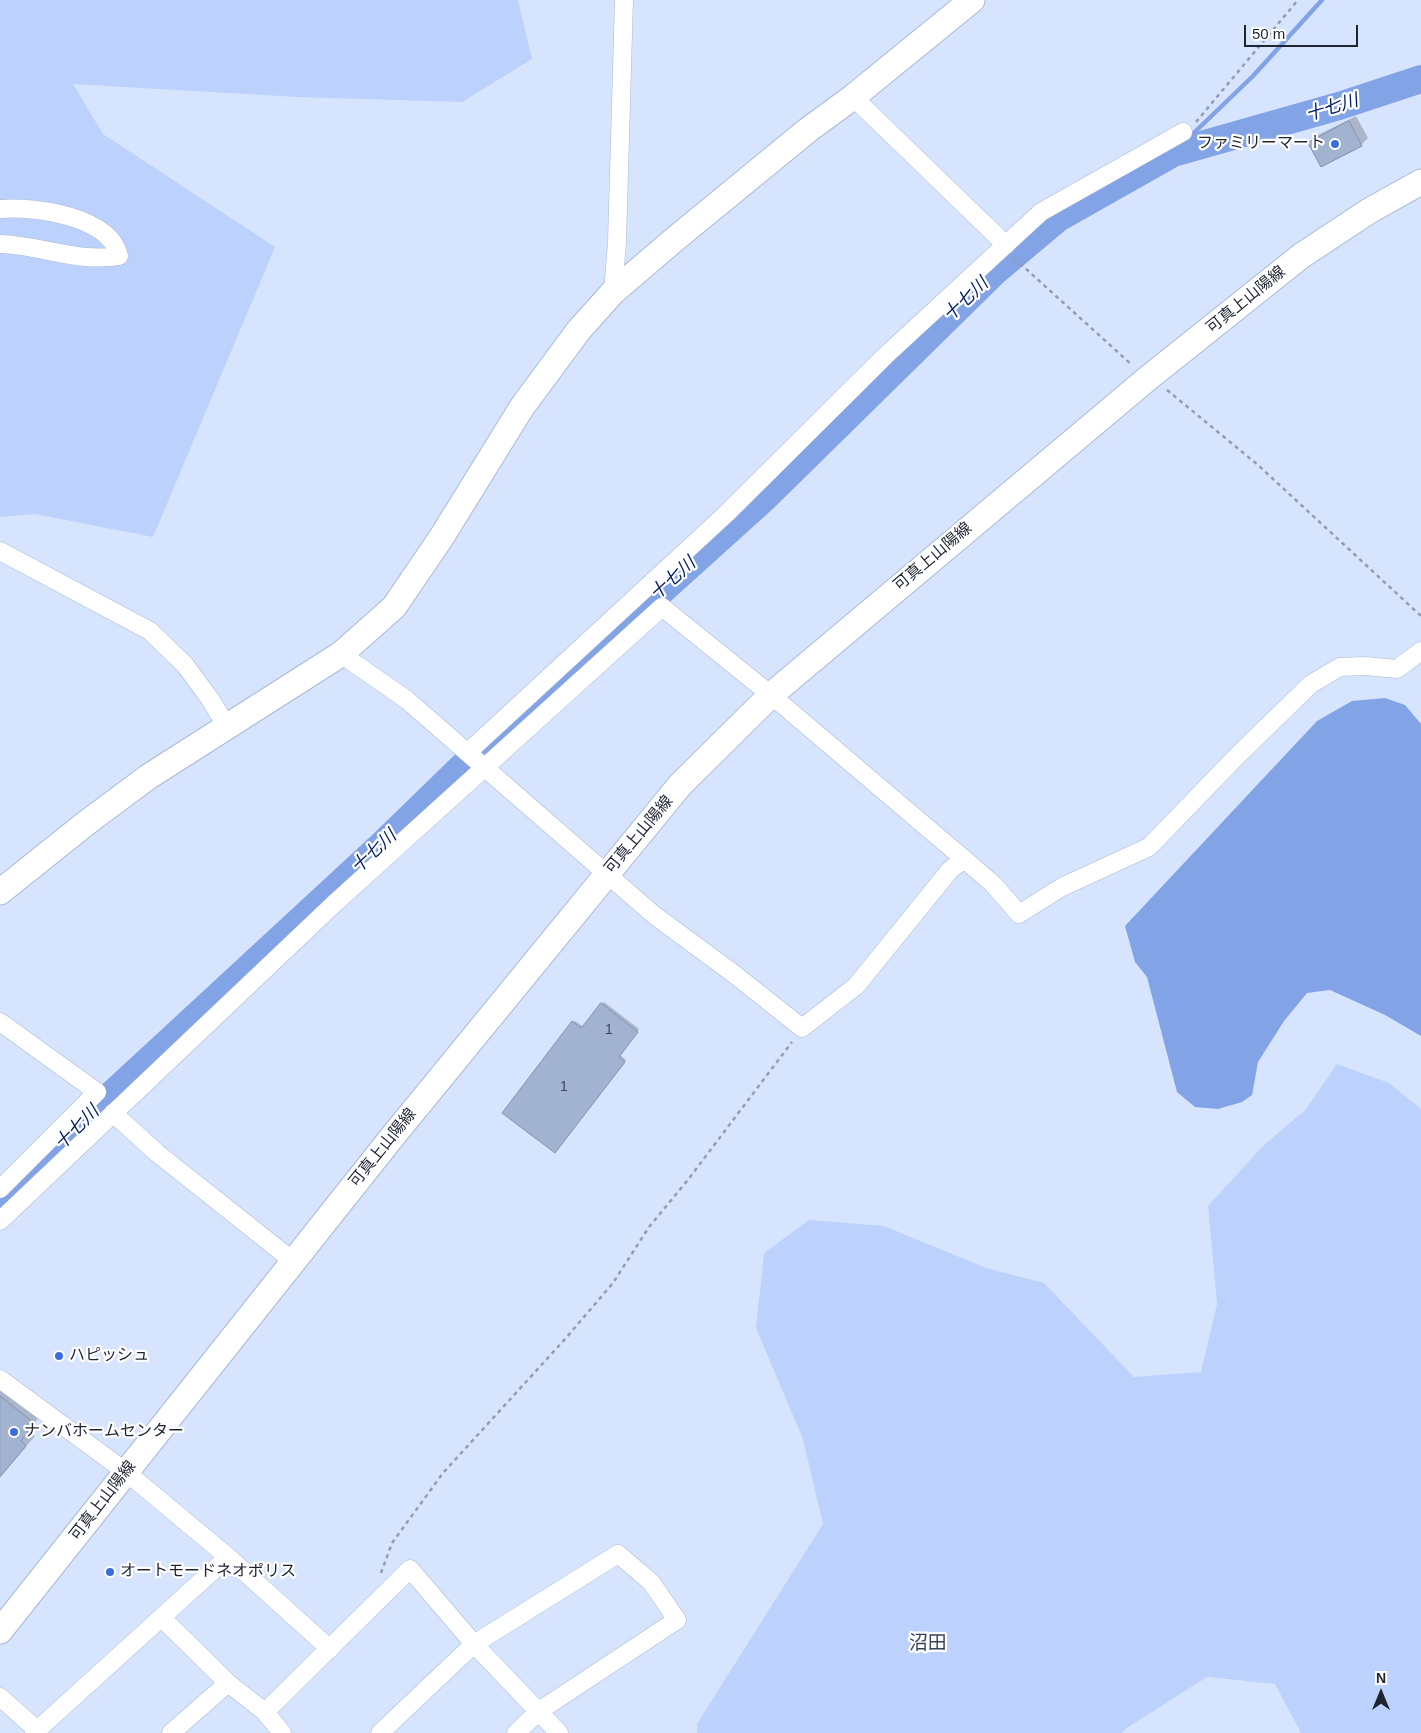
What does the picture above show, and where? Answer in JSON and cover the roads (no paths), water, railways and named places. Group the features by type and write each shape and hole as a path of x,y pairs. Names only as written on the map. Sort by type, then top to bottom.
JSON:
{"main road":[{"path":"0,892 85,824 148,777 341,654 394,607 442,538 522,407 579,330 613,292 808,130 853,97 972,0"},
{"name":"可真上山陽線","path":"0,1631 393,1136 680,785 771,695 1147,379 1301,256 1368,211 1421,182"}],"street":[{"path":"613,292 617,242 624,0"},
{"path":"853,97 1011,252"},
{"path":"468,752 726,514 885,356 1011,252 1041,212 1184,132"},
{"path":"0,209 38,209 72,218 101,230 117,247 119,256 88,258 20,245 0,244"},
{"path":"0,551 150,631 185,665 210,699 227,727"},
{"path":"0,1221 335,903 662,607 771,695 964,859 993,884 1019,914 1062,887 1149,847 1237,756 1311,684 1340,667 1365,666 1397,669 1421,651"},
{"path":"341,654 407,700 654,916 734,974 802,1028 856,986 950,870 964,859"},
{"path":"0,1022 97,1092 0,1189"},
{"path":"113,1113 157,1153 293,1262"},
{"path":"0,1379 126,1472 228,1557 330,1649"},
{"path":"383,1732 474,1644 618,1554 651,1582 677,1620 539,1711 516,1733"},
{"path":"0,1697 35,1732 228,1557"},
{"path":"265,1712 410,1570 474,1644 559,1733"},
{"path":"162,1618 228,1683 265,1712 282,1733"},
{"path":"171,1733 228,1683"}],"waterway":[{"path":"1173,153 1253,76 1322,0"},
{"name":"十七川","path":"0,1205 93,1112 382,845 489,741 601,645 765,497 995,271 1058,218 1173,153 1339,106 1421,79"}],"place":[{"name":"ファミリーマート","path":"1335,144"},
{"name":"ハピッシュ","path":"59,1356"},
{"name":"ナンバホームセンター","path":"14,1432"},
{"name":"オートモードネオポリス","path":"110,1572"}],"district":[{"name":"沼田","path":"928,1644"}]}
